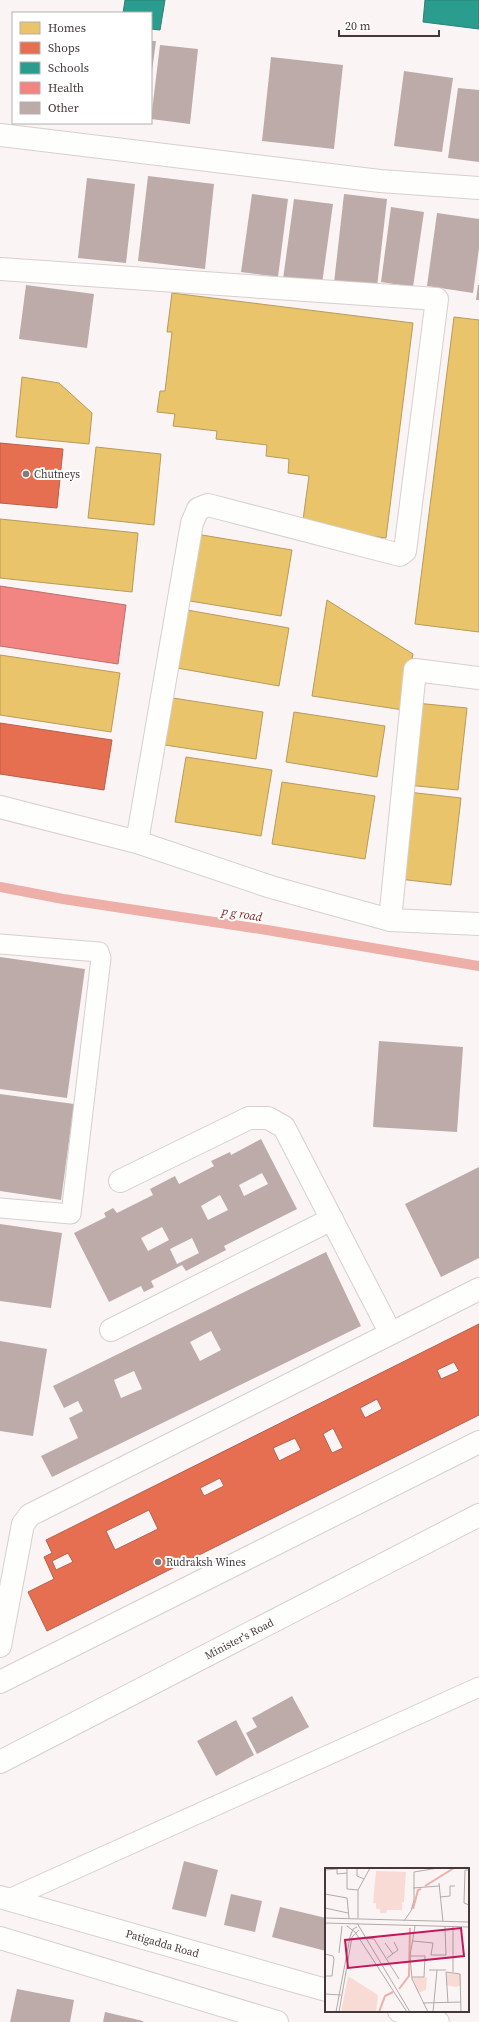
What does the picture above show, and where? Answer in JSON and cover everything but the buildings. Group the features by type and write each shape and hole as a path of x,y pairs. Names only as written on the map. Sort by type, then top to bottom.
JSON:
{"street":[{"path":"0,135 380,181 479,188"},
{"path":"0,269 437,299 405,551 403,553 400,555 208,505 198,509 192,523 137,842"},
{"path":"390,920 415,670 479,678"},
{"path":"0,807 137,842 271,887 390,920 479,924"},
{"path":"120,1181 249,1118 268,1118 284,1127 390,1332"},
{"path":"112,1330 332,1219"},
{"path":"0,1646 23,1524 30,1515 390,1332 479,1289"},
{"path":"0,1682 479,1442"},
{"name":"Minister's Road","path":"0,1762 479,1515"},
{"name":"Patigadda Road","path":"4,1898 325,1990"},
{"path":"0,1938 277,2022"},
{"path":"403,2012 438,2022"}],"lane":[{"path":"0,944 99,952 101,958 71,1214 0,1208"},
{"path":"4,1898 479,1687"}],"waterway":[{"name":"p g road","path":"0,887 63,899 267,930 479,966"}],"place":[{"name":"Chutneys","path":"26,474"},
{"name":"Rudraksh Wines","path":"158,1562"}]}
